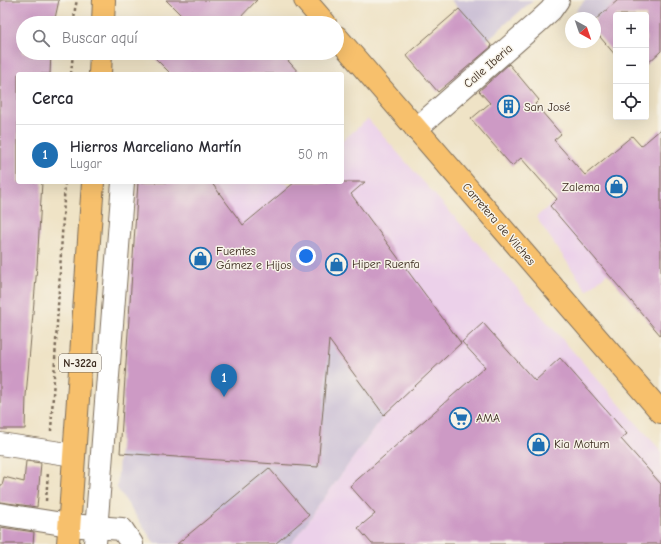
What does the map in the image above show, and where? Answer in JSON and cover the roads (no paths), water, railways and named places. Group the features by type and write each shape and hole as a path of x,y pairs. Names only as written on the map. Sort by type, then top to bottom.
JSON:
{"main road":[{"path":"103,16 104,0"},
{"path":"305,0 319,16"},
{"name":"Carretera de Vilches","path":"344,45 661,412"},
{"path":"100,72 101,60"},
{"name":"N-322a","path":"68,535 93,184"}],"street":[{"name":"Calle Iberia","path":"416,129 538,22 551,10 558,0"},
{"path":"96,535 123,184"},
{"path":"0,444 74,455"},
{"path":"0,514 45,522 68,535 96,535 122,529 132,544"}],"place":[{"name":"San José","path":"508,107"},
{"name":"Zalema","path":"616,187"},
{"name":"Fuentes Gámez e Hijos","path":"200,258"},
{"name":"Hiper Ruenfa","path":"337,264"},
{"name":"Hierros Marceliano Martín","path":"224,397"},
{"name":"AMA","path":"460,418"},
{"name":"Kia Motum","path":"539,444"}]}
